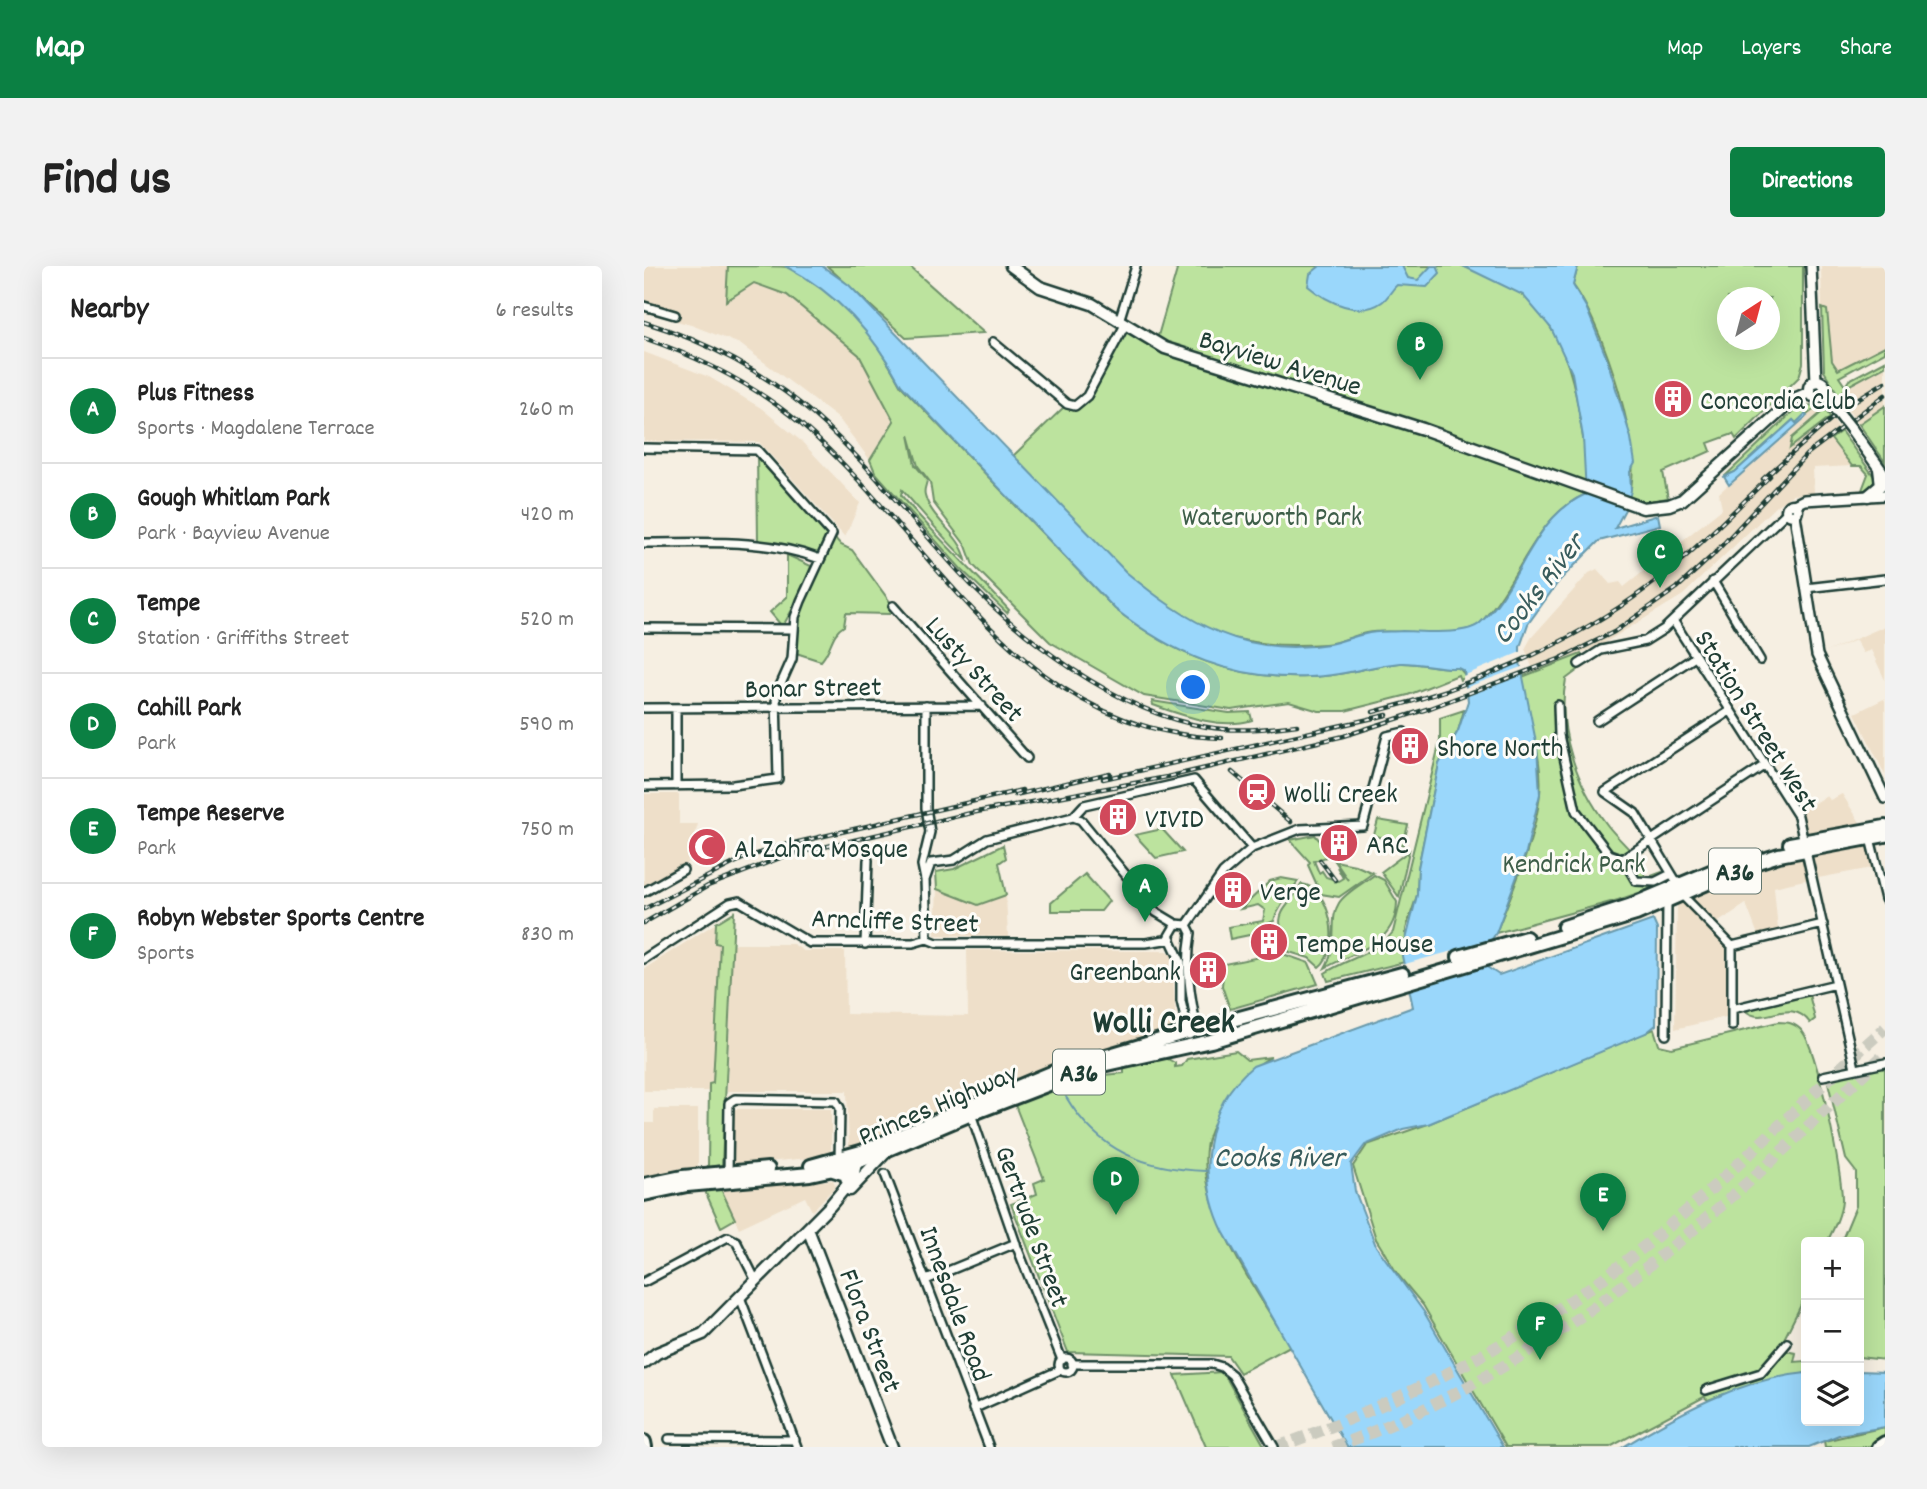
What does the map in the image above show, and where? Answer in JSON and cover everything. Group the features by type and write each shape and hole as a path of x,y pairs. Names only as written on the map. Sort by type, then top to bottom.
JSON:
{"highway":[{"name":"Princes Highway","path":"836,1165 861,1152 969,1110 1093,1067 1196,1045 1667,897 1805,845 1885,827"},
{"name":"Princes Highway","path":"1805,845 1885,835"},
{"name":"Princes Highway","path":"644,1185 854,1164 1056,1071 1193,1030 1401,979"},
{"path":"836,1165 846,1174 849,1182"},
{"name":"Princes Highway","path":"644,1194 728,1177"},
{"path":"1879,1447 1885,1443"}],"main road":[{"name":"Bayview Avenue","path":"1011,266 1040,287 1093,304 1156,344 1187,356 1435,433 1628,504 1660,507 1682,500 1794,399 1813,387"},
{"path":"1813,387 1815,397 1823,395 1833,406 1885,476"},
{"path":"1868,496 1881,485 1878,465"},
{"path":"644,1363 657,1353 698,1337 889,1150"},
{"path":"830,1206 854,1174 854,1164 861,1152"},
{"name":"Flora Street","path":"808,1229 892,1447"}],"street":[{"path":"993,342 1068,404 1075,406 1087,396 1122,323 1136,266"},
{"path":"1811,266 1813,387"},
{"path":"644,306 675,315"},
{"path":"644,449 757,450 832,534 801,601 794,629 792,659 776,695 779,776 774,781 644,786"},
{"path":"1579,664 1601,650 1649,639 1674,622 1676,616 1713,581 1804,500 1885,495"},
{"path":"1792,511 1817,655 1885,798"},
{"path":"644,543 758,543 788,547 820,559"},
{"path":"1806,588 1885,579"},
{"path":"1713,581 1760,660"},
{"name":"Lusty Street","path":"893,607 1027,758"},
{"name":"Station Street West","path":"1674,622 1798,816 1855,1068"},
{"path":"644,628 794,629"},
{"path":"1597,721 1695,657"},
{"path":"1558,705 1559,735 1568,762 1575,808 1609,854 1623,859 1636,881 1655,882 1671,874"},
{"path":"926,706 926,808 930,832 922,865 925,880 926,939"},
{"name":"Bonar Street","path":"644,708 982,706"},
{"path":"676,708 676,786"},
{"path":"1730,710 1605,792 1635,813 1653,838 1680,890 1732,946 1732,1026"},
{"path":"1187,925 1223,873 1252,848 1279,835 1311,826 1358,828 1367,820 1387,736 1404,732"},
{"path":"1623,859 1765,765"},
{"path":"931,863 954,860 988,839 1077,818 1087,808 1100,802 1194,780 1252,848"},
{"path":"1077,818 1156,912 1176,924 1187,925"},
{"path":"1870,838 1885,899"},
{"path":"925,880 931,863 926,850"},
{"path":"865,944 868,860"},
{"path":"644,892 683,870"},
{"path":"1666,1035 1667,897"},
{"name":"Arncliffe Street","path":"644,959 730,903 739,901 810,943 913,943 926,939 937,943 1172,941"},
{"path":"1176,924 1169,932 1181,962 1181,1001 1193,1030"},
{"path":"1187,925 1191,933 1186,953 1196,1045"},
{"path":"1732,946 1823,925"},
{"path":"1172,941 1183,944 1188,941"},
{"path":"1732,1009 1836,984"},
{"path":"1823,1076 1885,1062"},
{"path":"728,1177 727,1120 729,1103 735,1099 836,1101 840,1108 836,1165"},
{"name":"Gertrude Street","path":"969,1110 1016,1243 1062,1360"},
{"name":"Innesdale Road","path":"885,1174 989,1447"},
{"path":"644,1282 727,1237 736,1241 756,1281"},
{"path":"926,1280 1016,1243"},
{"path":"669,1439 796,1443 740,1297"},
{"path":"1706,1390 1761,1373 1787,1343"},
{"path":"1060,1370 1062,1360 1068,1359 1072,1364"},
{"path":"1072,1364 1218,1365 1232,1375 1275,1447"},
{"path":"973,1409 1060,1370 1069,1372 1072,1364"}],"shaded area":[{"path":"644,266 728,266 727,300 754,283 787,295 859,355 894,421 870,460 839,419 740,344 691,325 644,312"},
{"path":"1821,266 1885,266 1885,346 1838,370 1832,361 1822,308"},
{"path":"644,352 709,377 761,408 801,441 860,503 845,537 759,442 644,441"},
{"path":"1885,366 1885,406 1859,424 1845,406 1846,397 1842,391"},
{"path":"1816,407 1822,415 1830,417 1841,431 1831,439 1852,466 1813,468 1814,493 1792,495 1777,505 1683,595 1601,645 1534,672 1525,649 1531,638 1589,573 1597,569 1610,584 1620,582 1624,587 1722,509 1719,493"},
{"path":"1885,626 1885,680 1871,650 1863,653 1856,640 1826,652"},
{"path":"1884,699 1885,701 1885,775 1855,713"},
{"path":"644,794 679,794 679,824 698,824 687,863 644,886"},
{"path":"1842,794 1861,824 1810,833 1807,831 1801,811 1827,796 1830,800"},
{"path":"1863,846 1868,848 1872,868 1818,878 1813,855"},
{"path":"1804,857 1809,879 1774,887 1778,930 1758,935 1746,904 1717,923 1692,898 1751,872"},
{"path":"937,889 978,905 1006,895 1008,937 935,935"},
{"path":"1682,901 1728,946 1726,1017 1675,1029 1677,905"},
{"path":"716,923 715,943 720,944 713,1084 709,1084 709,1091 644,1091 644,969"},
{"path":"733,944 793,944 804,951 845,951 846,1014 968,1016 967,950 1167,951 1172,955 1176,1026 1058,1063 849,1148 847,1091 727,1091"},
{"path":"654,1109 698,1109 698,1168 644,1178 644,1123 654,1123"},
{"path":"732,1109 831,1109 831,1150 828,1154 810,1158 731,1165"},
{"path":"833,1180 836,1186 812,1211 805,1197 739,1228 721,1189"}],"green space":[{"path":"728,266 787,267 824,287 855,316 880,350 901,386 1115,609 1182,652 1230,669 1281,677 1320,677 1407,663 1459,668 1467,677 1460,680 1458,675 1408,695 1345,711 1319,711 1289,702 1231,710 1144,696 1050,642 973,565 966,546 933,502 930,482 918,466 909,435 915,465 927,479 925,493 928,504 958,542 966,560 902,490 901,495 1009,610 1007,613 961,569 875,472 870,460 894,421 859,355 787,295 754,283 726,301"},
{"path":"827,266 909,266 984,333 906,338"},
{"name":"Waterworth Park","path":"1171,266 1463,266 1512,288 1538,310 1564,353 1580,418 1587,465 1586,494 1569,503 1543,530 1502,595 1477,626 1451,633 1366,633 1330,643 1292,645 1243,640 1196,624 1171,609 1123,570 1013,456 1067,404 1075,406 1087,396 1122,323 1156,343 1177,270"},
{"path":"1578,266 1803,266 1803,363 1799,377 1736,439 1733,434 1708,443 1711,451 1663,472 1668,498 1638,503 1628,497 1632,478 1632,452 1627,422 1608,358 1584,303 1573,285"},
{"path":"1822,308 1827,310 1832,361 1838,370 1885,346 1885,352 1839,377 1845,386 1849,380 1885,361 1885,366 1846,387 1843,391 1846,397 1845,406 1824,371"},
{"path":"1812,405 1825,409 1830,417 1790,448 1792,438 1821,413 1816,408 1796,423 1793,420 1735,472 1724,477 1797,408"},
{"path":"1885,406 1885,462 1859,424"},
{"path":"1841,431 1875,478 1871,490 1862,490 1868,474 1861,466 1852,466 1831,439"},
{"path":"757,450 841,545 852,550 893,606 890,614 846,613 844,626 836,633 821,661 793,652 795,617 820,559 758,543"},
{"path":"787,555 811,566 801,594 784,624 780,624 770,612 787,597"},
{"name":"Kendrick Park","path":"1581,654 1586,664 1566,679 1564,698 1567,737 1578,775 1597,810 1634,855 1646,878 1662,872 1668,883 1618,900 1496,933 1528,847 1540,794 1537,750 1522,677"},
{"path":"1152,701 1229,713 1250,712 1252,720 1228,723 1202,720 1153,705"},
{"path":"1464,710 1458,731 1439,764 1418,868 1417,895 1406,929 1405,962 1328,981 1325,973 1370,951 1393,932 1440,741 1440,718"},
{"path":"1378,820 1408,825 1403,845 1374,835"},
{"path":"1162,829 1183,852 1156,858 1135,835"},
{"path":"1315,835 1332,855 1314,861 1319,873 1322,871 1326,877 1338,881 1343,878 1337,867 1348,880 1335,861 1355,865 1373,873 1339,897 1321,894 1308,865 1310,862 1290,840"},
{"path":"1003,845 1006,858 999,863 1006,895 978,905 937,889 936,872 954,869"},
{"path":"1409,851 1399,897 1381,872"},
{"path":"1085,874 1109,901 1101,911 1051,911 1051,903"},
{"path":"1374,875 1384,880 1397,902 1390,928 1362,951 1325,968 1332,949 1334,917 1339,903"},
{"path":"1281,878 1298,881 1274,921 1257,928 1254,934 1230,939 1228,927 1263,921 1265,910 1258,905 1241,909 1270,881"},
{"path":"1301,884 1311,887 1320,895 1330,920 1330,947 1319,967 1309,958 1289,952 1281,928 1282,914"},
{"path":"734,912 722,1165 708,1167 709,1084 713,1083 720,944 715,943 716,923"},
{"path":"1280,953 1309,963 1318,984 1230,1009 1222,986 1224,964"},
{"path":"1809,994 1815,1019 1810,1023 1803,1015 1795,1012 1762,1016 1747,1012 1749,1008"},
{"path":"1778,1022 1797,1026 1808,1042 1822,1086 1834,1141 1841,1206 1829,1237 1801,1237 1801,1305 1779,1349 1761,1369 1708,1386 1705,1396 1767,1374 1786,1351 1796,1353 1794,1362 1801,1361 1801,1374 1741,1388 1708,1400 1704,1397 1610,1447 1506,1447 1423,1305 1398,1275 1376,1239 1353,1166 1367,1145 1428,1124 1654,1029 1659,1045 1672,1048"},
{"path":"1236,1051 1247,1060 1271,1057 1247,1077 1211,1130 1205,1155 1208,1183 1216,1212 1229,1242 1290,1346 1240,1373 1228,1356 1068,1352 1011,1204 1037,1194 1034,1183 1044,1179 1015,1105 1020,1099 1051,1086 1056,1088 1058,1084 1099,1070 1104,1075 1124,1073 1124,1068 1129,1066 1166,1058 1175,1063 1175,1067 1182,1066 1187,1059"},
{"path":"1885,1067 1885,1360 1864,1358 1864,1237 1843,1237 1856,1206 1856,1172 1846,1159 1827,1078"},
{"path":"721,1189 735,1219 721,1227 705,1191"},
{"path":"1223,1372 1265,1447 1206,1447 1175,1375"},
{"path":"1885,1427 1885,1436 1868,1447 1825,1447 1824,1441"}],"water":[{"name":"Cooks River","path":"785,266 822,266 849,285 1126,572 1149,590 1195,621 1219,632 1270,646 1298,647 1329,644 1374,632 1443,632 1473,627 1494,608 1539,535 1552,519 1567,505 1586,494 1583,437 1572,373 1551,328 1523,295 1463,266 1578,266 1573,285 1586,307 1607,359 1631,438 1635,463 1630,472 1631,490 1628,504 1615,528 1658,515 1660,525 1599,541 1559,581 1528,624 1520,647 1520,662 1537,747 1540,794 1526,852 1496,933 1483,953 1484,965 1499,975 1653,920 1657,929 1656,1025 1646,1033 1428,1124 1403,1129 1365,1145 1351,1164 1355,1191 1376,1246 1424,1312 1503,1447 1347,1447 1224,1233 1215,1211 1208,1166 1214,1122 1223,1102 1236,1083 1253,1066 1413,1007 1402,956 1417,895 1418,868 1439,764 1458,731 1468,701 1464,671 1458,668 1400,663 1320,677 1281,677 1230,669 1182,652 1160,639 1115,609 901,385 879,348 838,302"},
{"path":"1320,266 1402,266 1408,278 1418,280 1431,266 1437,266 1440,273 1427,287 1397,285 1382,302 1373,307 1354,308 1324,298 1308,286 1310,274"},
{"path":"1805,414 1807,416 1729,485 1724,477 1735,472 1793,420 1796,423"},
{"path":"1864,1371 1885,1372 1885,1427 1839,1435 1809,1447 1623,1447 1688,1410 1734,1390 1801,1374 1801,1426 1864,1426"}],"pier":[{"path":"1523,651 1523,660 1463,685 1463,676"},
{"path":"1524,666 1525,674 1465,697 1462,689"},
{"path":"1493,940 1486,954 1405,987 1401,965"}],"waterway":[{"path":"1066,1097 1093,1131 1126,1154 1163,1166 1206,1171"}],"tunnel":[{"path":"1277,1447 1359,1415 1439,1378 1517,1335 1591,1287 1705,1195 1885,1028"},
{"path":"1333,1447 1386,1426 1489,1375 1587,1312 1722,1205 1885,1054"}],"railway":[{"path":"644,322 735,360 796,400 853,453 983,597 1010,622 1072,669 1139,706 1173,719 1230,729 1297,725"},
{"path":"644,338 727,374 765,397 801,424 850,471 986,623 1034,667 1089,703 1150,728 1222,738"},
{"path":"1763,479 1846,406 1885,382"},
{"path":"644,923 708,886 785,856 971,813 1167,777 1344,736 1430,708 1559,659 1614,632 1677,588 1712,556 1807,454 1885,395"},
{"path":"1373,712 1481,678 1586,628 1648,587 1680,561 1770,476"},
{"path":"1103,779 1387,715"},
{"path":"1232,772 1291,822"},
{"path":"1015,795 1110,773"},
{"path":"644,909 742,859 781,846 1022,790"},
{"path":"1320,860 1335,880"}],"place":[{"name":"Gough Whitlam Park","path":"1420,380"},
{"name":"Concordia Club","path":"1673,399"},
{"name":"Tempe","path":"1660,588"},
{"name":"Shore North","path":"1410,746"},
{"name":"Wolli Creek","path":"1257,792"},
{"name":"VIVID","path":"1118,817"},
{"name":"ARC","path":"1339,843"},
{"name":"Al Zahra Mosque","path":"707,847"},
{"name":"Verge","path":"1233,890"},
{"name":"Plus Fitness","path":"1145,922"},
{"name":"Tempe House","path":"1269,942"},
{"name":"Greenbank","path":"1208,970"},
{"name":"Cahill Park","path":"1116,1215"},
{"name":"Tempe Reserve","path":"1603,1231"},
{"name":"Robyn Webster Sports Centre","path":"1540,1360"}],"district":[{"name":"Wolli Creek","path":"1164,1020"}]}
